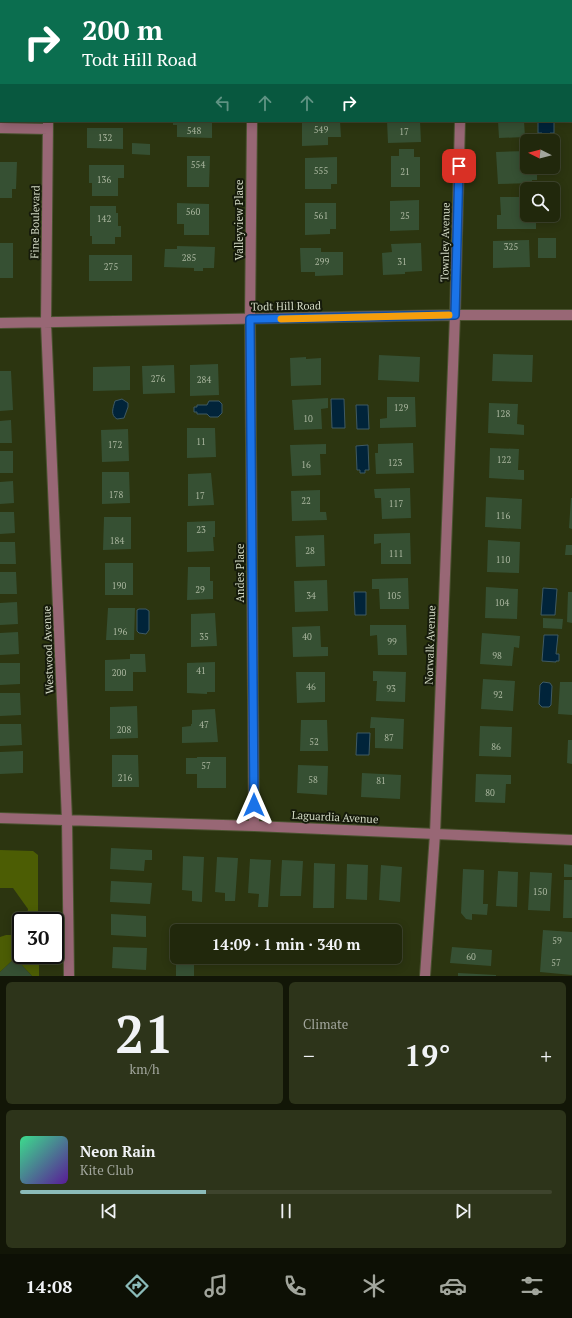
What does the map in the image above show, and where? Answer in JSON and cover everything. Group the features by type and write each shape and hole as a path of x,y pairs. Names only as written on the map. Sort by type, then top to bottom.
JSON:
{"street":[{"name":"Valleyview Place","path":"250,319 252,122"},
{"name":"Townley Avenue","path":"455,315 460,122"},
{"path":"0,128 48,125"},
{"name":"Fine Boulevard","path":"46,323 48,125"},
{"name":"Todt Hill Road","path":"0,323 572,314"},
{"name":"Norwalk Avenue","path":"425,976 435,834 455,315"},
{"name":"Andes Place","path":"250,319 254,826"},
{"name":"Westwood Avenue","path":"46,323 67,820 70,976"},
{"name":"Laguardia Avenue","path":"0,818 254,826 572,840"}],"green space":[{"path":"0,850 33,851 38,855 38,912 28,912 28,909 13,888 0,888"},
{"path":"12,935 12,961 0,972 0,937"},
{"path":"21,964 39,964 39,976 32,976"}],"water":[{"path":"538,122 554,122 554,133 538,133"},
{"path":"122,399 128,403 128,407 124,418 117,419 113,415 113,406 115,401"},
{"path":"331,399 344,399 345,428 332,428"},
{"path":"209,401 219,401 222,404 222,413 218,417 210,417 207,414 197,414 197,412 194,412 194,407 197,407 197,405 207,405"},
{"path":"356,405 368,405 369,429 357,429"},
{"path":"368,445 369,470 365,470 365,473 360,473 360,470 357,470 356,446"},
{"path":"543,588 557,589 555,615 541,615"},
{"path":"354,592 366,592 366,615 355,615"},
{"path":"146,609 149,611 149,630 146,634 139,633 137,631 137,610"},
{"path":"544,635 558,635 556,654 559,654 559,661 542,661"},
{"path":"543,682 550,683 552,686 551,705 549,707 542,707 539,704 540,685"},
{"path":"357,733 370,733 369,755 356,755"}],"building":[{"path":"173,122 212,122 212,138 177,137 177,125 173,125"},
{"path":"340,122 341,137 328,137 328,145 302,146 302,123"},
{"path":"387,122 420,122 421,142 388,143"},
{"path":"498,122 524,122 525,134 520,134 520,137 499,138"},
{"path":"87,128 123,128 123,149 87,148"},
{"path":"132,143 150,144 150,155 132,154"},
{"path":"399,149 414,149 414,157 420,157 420,187 391,187 391,156 399,156"},
{"path":"520,151 520,174 537,174 537,180 532,180 532,182 520,182 520,183 498,184 496,152"},
{"path":"187,156 210,156 209,187 187,187"},
{"path":"337,157 337,184 331,184 331,189 305,189 305,158"},
{"path":"0,162 17,162 16,189 12,189 12,198 0,198"},
{"path":"89,165 124,165 124,178 118,178 118,196 92,196 92,183 89,183"},
{"path":"500,197 520,197 520,222 536,222 536,229 497,229 497,215 501,215"},
{"path":"419,200 419,230 390,231 390,201"},
{"path":"177,203 209,204 209,235 184,235 184,224 177,224"},
{"path":"305,203 336,203 336,229 330,229 330,234 305,235"},
{"path":"90,206 116,206 116,213 118,213 118,226 121,226 121,237 115,237 115,244 92,244 92,236 90,236"},
{"path":"538,238 556,238 556,258 538,258"},
{"path":"529,240 530,267 493,268 493,241"},
{"path":"0,243 13,243 13,278 0,278"},
{"path":"421,243 422,271 405,272 405,274 383,275 382,253 392,252 391,244"},
{"path":"177,246 215,247 214,268 203,268 203,271 194,271 194,268 164,267 165,249 177,249"},
{"path":"300,248 321,248 321,252 343,252 343,275 315,276 315,272 301,272"},
{"path":"89,255 132,255 132,281 89,281"},
{"path":"493,354 533,355 532,382 492,381"},
{"path":"379,355 420,357 419,382 378,380"},
{"path":"306,357 306,359 321,358 321,385 291,386 290,358"},
{"path":"218,364 219,395 190,396 190,365"},
{"path":"174,365 175,393 143,394 142,366"},
{"path":"130,366 130,390 93,391 93,367"},
{"path":"0,371 11,371 13,410 0,411"},
{"path":"387,397 415,397 416,427 380,428 380,419 387,418"},
{"path":"328,398 328,408 321,409 322,429 294,430 292,400"},
{"path":"489,403 518,404 517,424 524,425 524,435 488,433"},
{"path":"11,420 12,443 0,443 0,421"},
{"path":"187,428 215,428 216,457 187,458"},
{"path":"128,429 129,461 102,462 101,430"},
{"path":"413,443 414,473 376,474 375,453 378,453 378,444"},
{"path":"326,444 326,454 320,454 321,475 292,476 290,445"},
{"path":"490,448 519,449 518,470 524,470 524,480 489,478"},
{"path":"0,451 13,451 13,473 0,473"},
{"path":"102,472 129,472 130,503 102,504"},
{"path":"211,473 214,505 188,506 188,474"},
{"path":"13,481 14,503 0,504 0,482"},
{"path":"410,488 411,518 382,519 381,498 375,498 374,489"},
{"path":"320,490 320,512 326,512 327,520 292,521 291,491"},
{"path":"486,497 522,499 521,529 485,527"},
{"path":"572,498 572,529 569,528"},
{"path":"0,512 14,512 15,533 0,534"},
{"path":"104,517 131,517 131,549 103,550"},
{"path":"215,521 215,537 213,537 214,551 187,552 187,522"},
{"path":"410,533 411,564 381,564 381,543 374,544 374,534"},
{"path":"324,535 325,566 296,567 295,536"},
{"path":"488,540 520,542 519,573 487,572"},
{"path":"0,542 15,542 16,564 0,564"},
{"path":"566,545 572,545 572,555 565,555"},
{"path":"105,563 133,563 133,595 105,595"},
{"path":"188,567 210,567 210,581 213,581 213,599 187,600"},
{"path":"0,572 16,572 17,594 0,594"},
{"path":"408,578 409,609 380,609 379,589 372,589 372,579"},
{"path":"327,580 328,611 295,612 294,581"},
{"path":"486,587 518,589 517,619 485,618"},
{"path":"568,592 572,592 572,623 567,622"},
{"path":"17,602 18,624 0,625 0,603"},
{"path":"108,608 135,608 134,640 106,640"},
{"path":"215,613 217,646 191,647 191,614"},
{"path":"543,618 563,619 562,629 543,628"},
{"path":"370,625 406,625 407,655 378,655 377,635 370,636"},
{"path":"320,626 321,647 328,647 328,656 293,657 292,627"},
{"path":"18,632 19,654 0,655 0,633"},
{"path":"482,633 520,636 519,648 514,647 512,666 480,664"},
{"path":"130,654 145,654 146,672 133,672 133,691 105,691 105,660 130,659"},
{"path":"215,662 215,692 207,692 207,694 187,693 187,663"},
{"path":"0,663 20,663 20,684 0,685"},
{"path":"373,671 406,672 405,702 376,701 377,681 373,681"},
{"path":"296,672 325,672 325,702 297,703"},
{"path":"483,679 515,681 513,711 481,709"},
{"path":"560,682 572,682 572,715 558,714"},
{"path":"0,693 20,693 21,715 0,716"},
{"path":"137,706 138,738 110,739 110,707"},
{"path":"215,709 218,742 182,743 182,727 191,726 192,710"},
{"path":"371,717 404,719 403,749 375,748 375,728 370,728"},
{"path":"301,720 327,720 328,751 300,751"},
{"path":"0,724 21,724 22,745 0,746"},
{"path":"480,726 512,727 511,757 479,756"},
{"path":"568,740 572,740 572,764 567,763"},
{"path":"23,751 23,773 0,774 0,752"},
{"path":"112,755 138,755 139,787 112,787"},
{"path":"226,757 226,788 197,788 197,774 186,774 186,758"},
{"path":"298,765 328,766 327,795 297,793"},
{"path":"362,773 401,775 400,799 361,797"},
{"path":"476,774 511,775 511,784 506,784 505,803 475,802"},
{"path":"111,848 152,850 152,860 145,860 144,871 110,869"},
{"path":"183,856 204,857 202,902 192,901 192,891 182,890"},
{"path":"217,857 238,858 235,901 225,901 225,893 215,892"},
{"path":"250,859 271,860 268,907 258,907 259,894 248,893"},
{"path":"282,860 303,861 301,896 280,896"},
{"path":"314,863 335,864 334,908 313,908"},
{"path":"347,864 368,865 367,900 346,899"},
{"path":"564,864 572,865 572,877 564,877"},
{"path":"381,865 402,867 400,902 379,900"},
{"path":"463,869 484,870 483,904 488,904 487,915 472,914 472,920 466,919 461,913"},
{"path":"498,871 518,872 517,907 496,906"},
{"path":"530,872 552,873 550,911 528,910"},
{"path":"564,880 572,880 572,918 563,918"},
{"path":"111,881 152,883 150,904 110,902"},
{"path":"111,914 146,916 146,937 111,935"},
{"path":"543,930 572,932 572,975 540,972"},
{"path":"113,947 147,948 146,970 112,968"},
{"path":"452,947 492,950 491,966 450,963"},
{"path":"12,961 12,964 21,964 32,976 0,976 0,972"},
{"path":"176,964 194,964 194,976 176,976"},
{"path":"458,973 496,975 496,976 458,976"}],"slow traffic":[{"path":"281,319 449,315"}],"route":[{"path":"254,805 250,319 455,315 459,166"}]}
